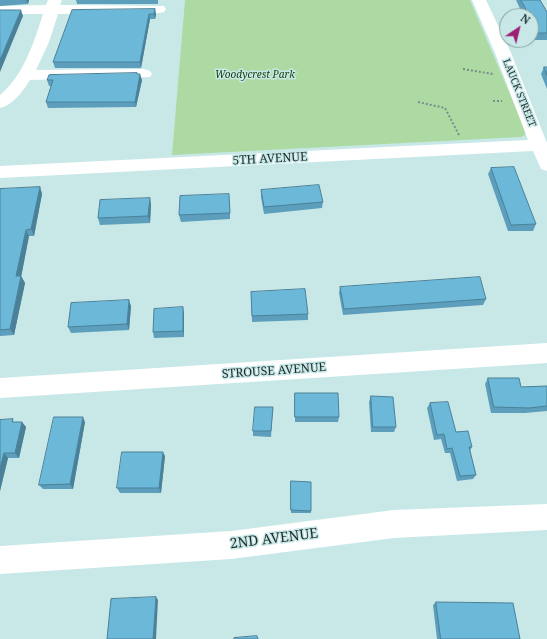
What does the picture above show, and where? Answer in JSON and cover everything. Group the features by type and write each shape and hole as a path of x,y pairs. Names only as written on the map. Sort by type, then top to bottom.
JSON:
{"street":[{"name":"LAUCK STREET","path":"479,0 503,52 547,165"},
{"path":"0,103 16,90 26,75 53,5"},
{"path":"0,10 53,5 159,9"},
{"path":"26,75 144,74"},
{"name":"5TH AVENUE","path":"0,172 539,145"},
{"name":"STROUSE AVENUE","path":"0,388 547,353"},
{"name":"2ND AVENUE","path":"0,560 231,545 394,524 547,517"}],"path":[{"path":"463,69 498,74"},
{"path":"493,101 502,100"},
{"path":"418,102 445,108 462,141"}],"green space":[{"name":"Woodycrest Park","path":"185,0 470,0 526,132 525,135 521,137 172,155"}],"building":[{"path":"521,0 540,0 547,12 547,33 539,33 539,8 525,8"},
{"path":"155,9 154,14 149,14 140,62 53,62 72,10"},
{"path":"0,10 21,10 0,60"},
{"path":"544,67 547,67 547,75"},
{"path":"140,74 135,102 46,102 53,80 47,80 49,75"},
{"path":"514,167 536,224 511,225 491,168"},
{"path":"319,185 323,202 264,207 261,190"},
{"path":"40,187 31,229 26,230 16,276 21,276 10,329 0,330 0,189"},
{"path":"229,194 230,213 179,215 180,196"},
{"path":"150,198 148,216 98,218 100,200"},
{"path":"480,277 486,299 344,309 340,287"},
{"path":"305,289 308,314 252,316 251,292"},
{"path":"129,300 127,324 68,327 71,303"},
{"path":"183,307 183,331 153,332 154,309"},
{"path":"488,378 519,378 521,387 547,386 547,406 529,408 494,407"},
{"path":"295,393 338,393 339,417 295,417"},
{"path":"371,396 393,397 396,427 373,427"},
{"path":"448,402 456,432 468,431 472,447 469,447 476,475 460,476 452,448 447,449 444,434 437,435 430,403"},
{"path":"255,407 273,407 271,431 253,431"},
{"path":"54,417 83,417 70,484 39,485"},
{"path":"13,419 12,422 22,422 15,453 4,453 0,469 0,420"},
{"path":"122,452 163,452 159,488 117,488"},
{"path":"291,481 311,482 311,511 291,510"},
{"path":"156,597 153,639 107,639 111,599"},
{"path":"436,602 513,603 520,639 441,639"},
{"path":"257,636 258,639 234,639 234,638"}]}
